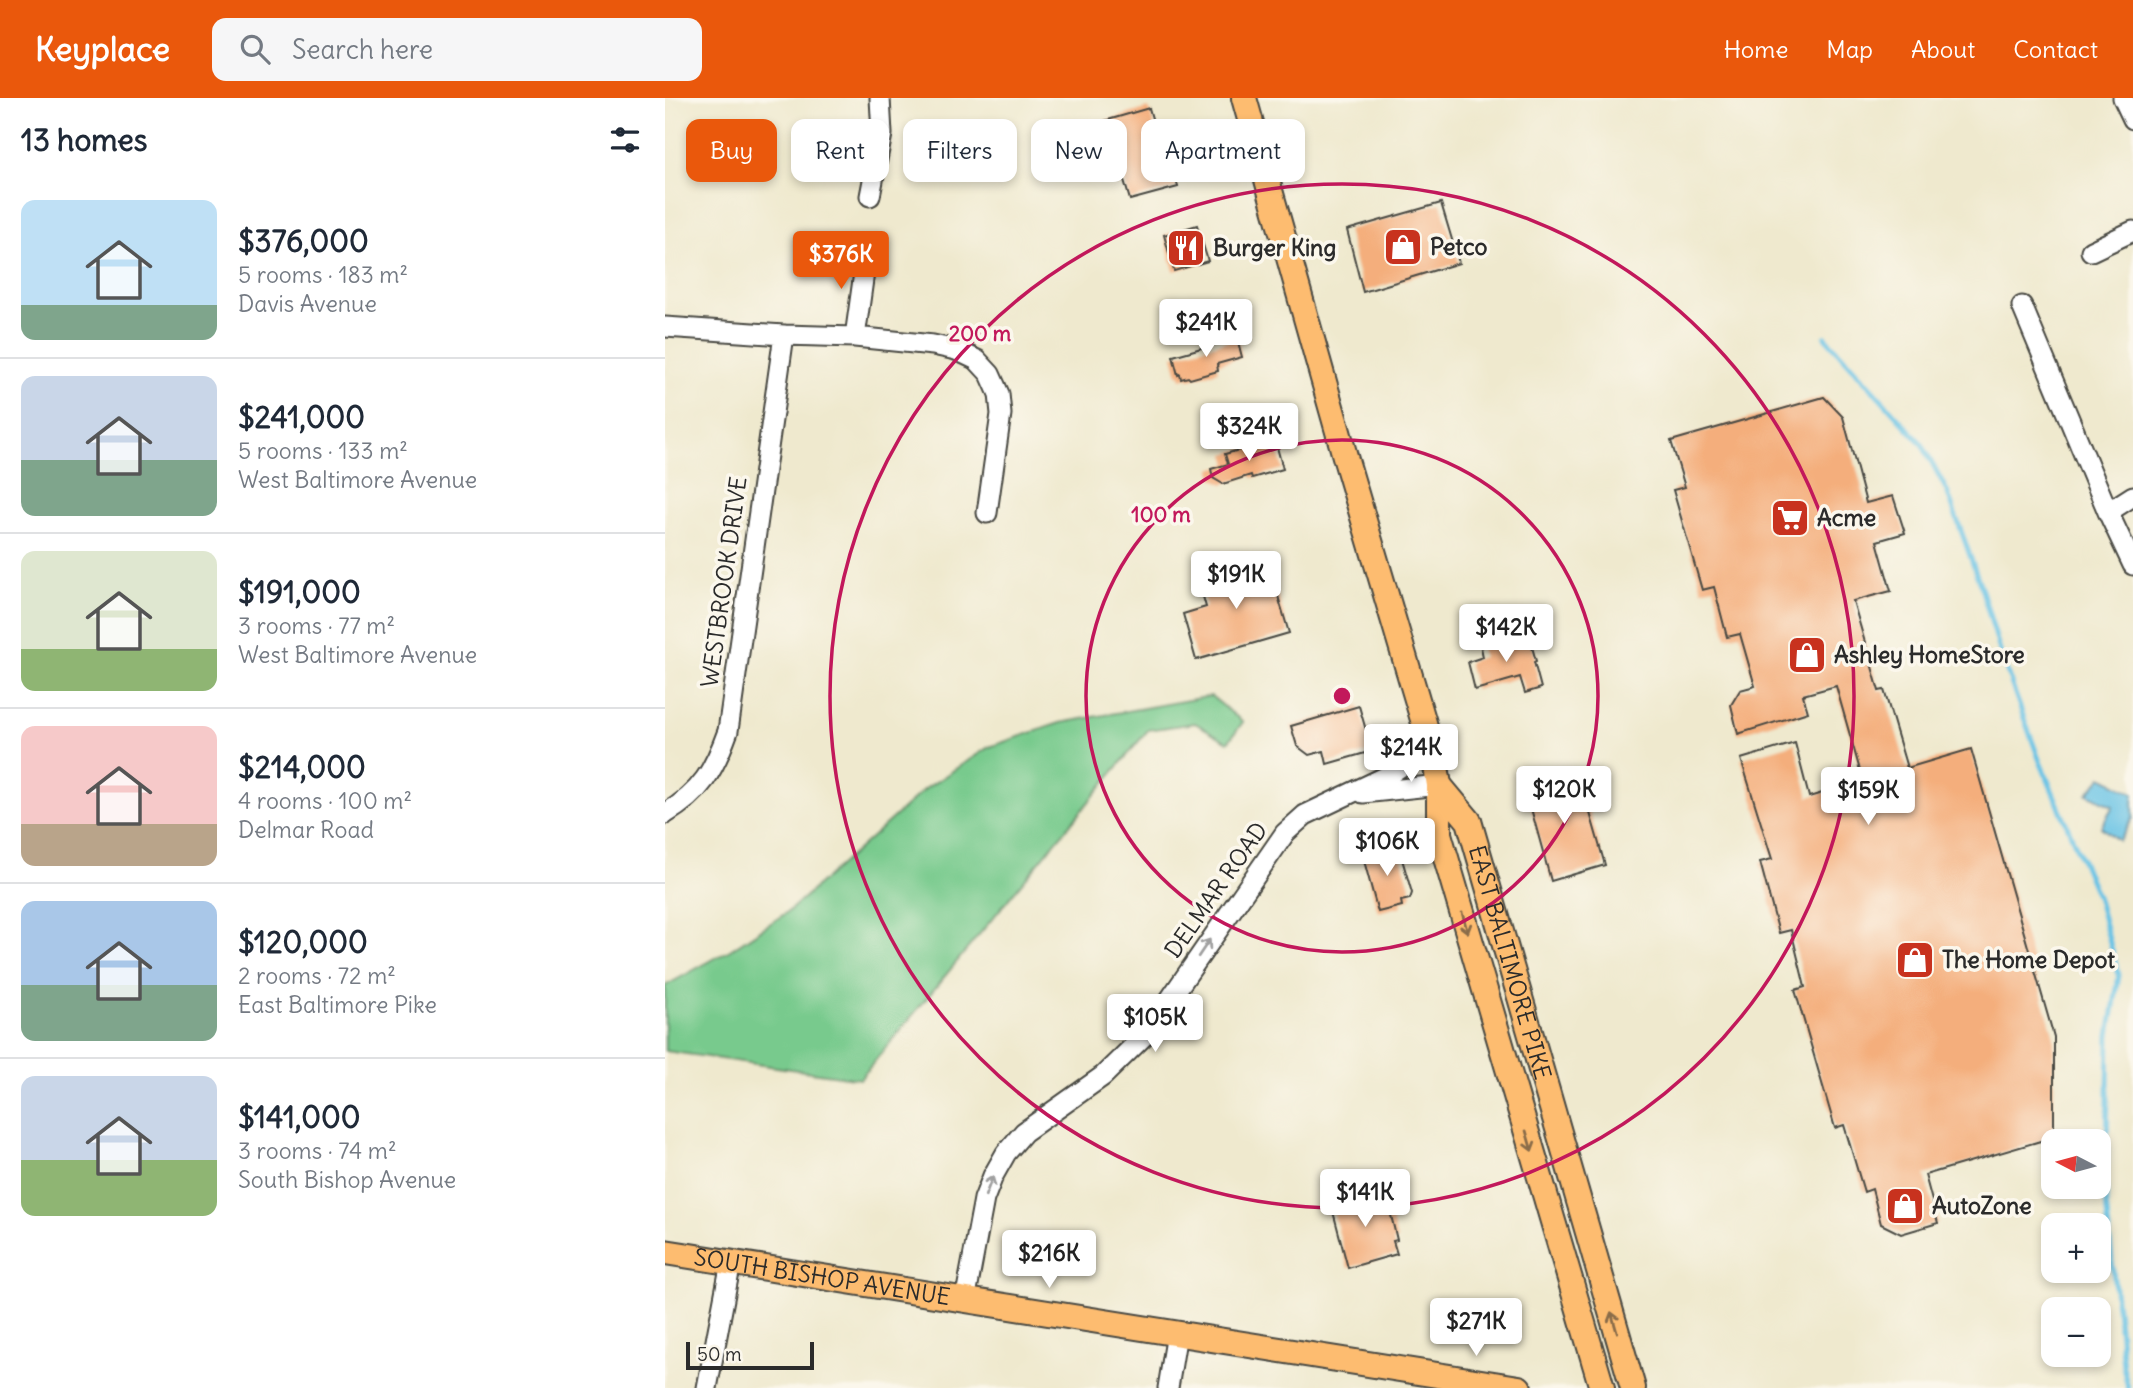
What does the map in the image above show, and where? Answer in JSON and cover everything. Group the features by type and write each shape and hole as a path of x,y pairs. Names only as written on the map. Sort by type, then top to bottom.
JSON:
{"main road":[{"path":"1244,98 1346,460 1435,760 1439,785"},
{"name":"EAST BALTIMORE PIKE","path":"1439,785 1469,821 1633,1388"},
{"name":"EAST BALTIMORE PIKE","path":"1439,785 1439,834 1602,1388"},
{"path":"1501,1047 1532,1038"},
{"name":"SOUTH BISHOP AVENUE","path":"665,1252 1519,1388"}],"street":[{"path":"870,197 882,134 880,98"},
{"path":"2123,98 2133,119"},
{"path":"2091,251 2133,231"},
{"path":"855,337 867,251"},
{"path":"2022,306 2108,512 2133,565"},
{"path":"665,327 855,337 933,345 977,360 990,374 999,394 1001,414 987,513"},
{"name":"WESTBROOK DRIVE","path":"665,814 684,801 711,773 728,731 784,335"},
{"path":"2108,512 2133,496"},
{"name":"DELMAR ROAD","path":"965,1301 984,1199 1006,1153 1024,1132 1103,1076 1146,1034 1285,833 1305,816 1385,777 1399,767 1409,756 1424,724"},
{"name":"DELMAR ROAD","path":"1348,794 1439,785"},
{"path":"708,1388 730,1262"},
{"path":"1168,1388 1177,1333"}],"green space":[{"path":"1211,696 1243,722 1228,742 1195,723 1148,730 860,1079 665,1051 665,986 730,950 789,911 925,789 989,747 1060,723"}],"water":[{"path":"2102,777 2133,793 2133,818 2119,841 2101,827 2113,806 2087,794"}],"building":[{"path":"1149,108 1152,119 1141,119 1141,182 1177,182 1178,187 1130,200 1125,182 1127,182 1127,119 1111,119"},
{"name":"Petco","path":"1441,203 1459,263 1363,292 1347,230"},
{"name":"Burger King","path":"1197,225 1208,261 1174,271 1164,235"},
{"path":"1237,338 1242,357 1217,364 1218,371 1190,379 1181,379 1180,374 1178,375 1173,356"},
{"path":"1824,397 1843,417 1866,503 1893,496 1905,533 1877,541 1891,591 1853,601 1879,691 1884,690 1907,768 1971,749 2054,1037 2054,1129 2041,1129 2041,1141 1925,1175 1938,1223 1901,1234 1881,1224 1872,1189 1864,1192 1844,1125 1835,1128 1795,990 1805,987 1791,930 1779,933 1760,862 1772,859 1741,759 1795,743 1809,797 1863,781 1836,686 1803,695 1808,712 1738,734 1731,705 1740,690 1755,686 1740,634 1727,637 1714,587 1702,590 1673,490 1685,487 1671,441"},
{"path":"1275,440 1283,469 1223,484 1213,478 1211,469 1228,464 1225,454"},
{"path":"1267,559 1289,633 1196,660 1183,614 1206,607 1198,579"},
{"path":"1528,633 1541,688 1525,693 1520,677 1475,690 1468,662 1483,657 1481,647"},
{"path":"1359,706 1372,751 1327,764 1324,751 1309,755 1297,746 1291,726"},
{"path":"1568,770 1573,787 1582,785 1605,865 1551,881 1524,783"},
{"path":"1391,845 1399,849 1412,893 1410,899 1401,901 1402,906 1378,912 1363,857 1366,852"},
{"path":"1381,1191 1384,1205 1388,1203 1397,1240 1393,1241 1397,1254 1348,1268 1331,1204"}],"waterway":[{"path":"1825,337 1922,444 1947,491 1981,587 2003,661 2039,759 2097,896 2119,975 2109,1036 2106,1203 2123,1366 2128,1388"}],"place":[{"name":"Petco","path":"1403,247"},
{"name":"Burger King","path":"1186,248"},
{"name":"Acme","path":"1790,518"},
{"name":"Ashley HomeStore","path":"1807,655"},
{"name":"The Home Depot","path":"1915,960"},
{"name":"AutoZone","path":"1905,1206"}]}
